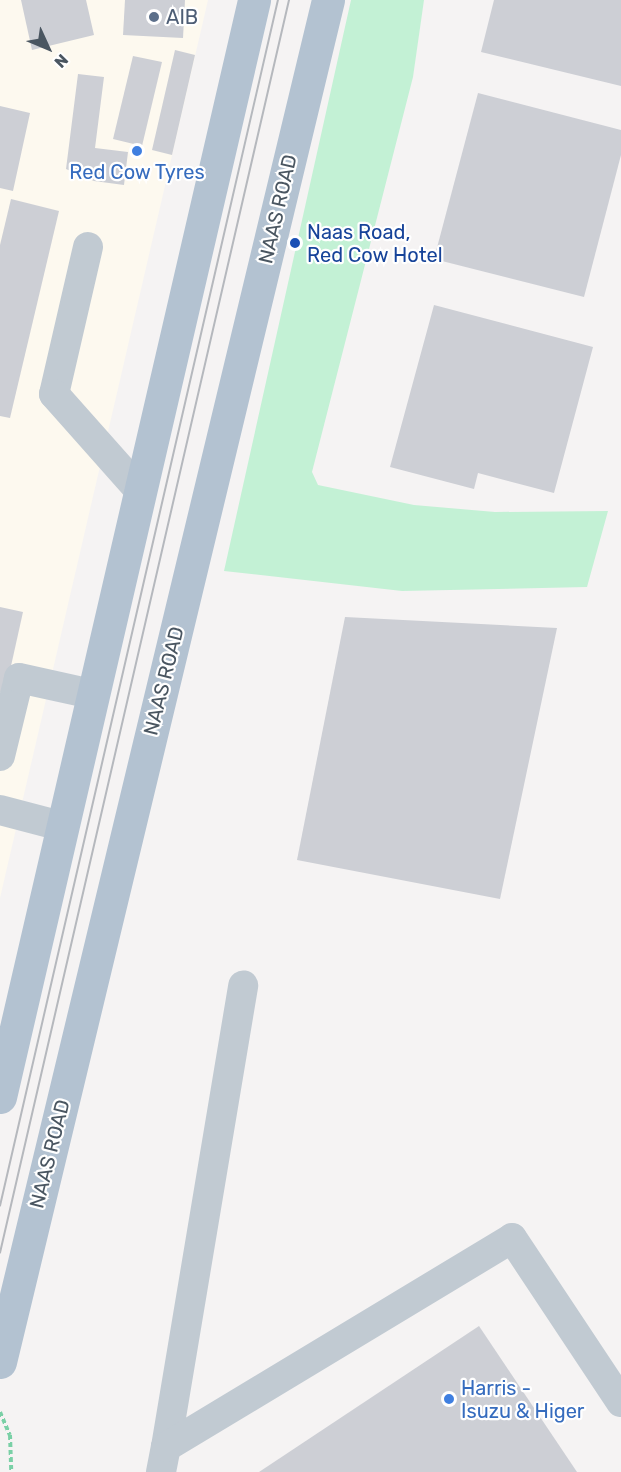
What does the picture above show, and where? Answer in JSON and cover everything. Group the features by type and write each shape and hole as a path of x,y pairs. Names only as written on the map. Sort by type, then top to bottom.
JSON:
{"main road":[{"path":"0,1097 5,1049 61,826 254,0"},
{"name":"NAAS ROAD","path":"0,1362 328,0"}],"lane":[{"path":"88,247 54,394 140,491"},
{"path":"0,756 19,678 92,694"},
{"path":"0,810 61,826"},
{"path":"164,1459 243,985"},
{"path":"164,1459 512,1238 621,1402"}],"path":[{"path":"0,1412 10,1435 11,1472"}],"shaded area":[{"path":"0,0 208,0 0,898"}],"green space":[{"path":"351,0 424,0 413,77 312,472 318,485 414,505 495,512 608,511 587,587 402,591 224,571"}],"building":[{"path":"21,0 86,0 94,35 32,50"},
{"name":"AIB","path":"125,0 185,0 183,38 123,35"},
{"path":"494,0 621,0 621,86 481,52"},
{"path":"175,50 195,55 172,155 152,150"},
{"path":"133,56 162,62 142,146 113,139"},
{"path":"78,74 104,77 95,148 128,152 124,185 94,181 66,169"},
{"path":"478,93 621,130 621,155 584,297 434,259"},
{"path":"0,106 30,113 13,191 0,188"},
{"path":"11,199 59,211 10,418 0,416 0,245"},
{"path":"434,305 593,347 554,493 478,473 474,489 390,467"},
{"path":"0,607 23,612 5,693 0,692"},
{"path":"345,617 557,628 500,899 297,860"},
{"name":"Harris - Isuzu & Higer","path":"479,1326 577,1472 259,1472"}],"tram line":[{"path":"0,1206 278,0"},
{"path":"0,1253 289,0"}],"place":[{"name":"AIB","path":"154,17"},
{"name":"Red Cow Tyres","path":"137,151"},
{"name":"Naas Road, Red Cow Hotel","path":"295,243"},
{"name":"Harris - Isuzu & Higer","path":"449,1399"}]}
